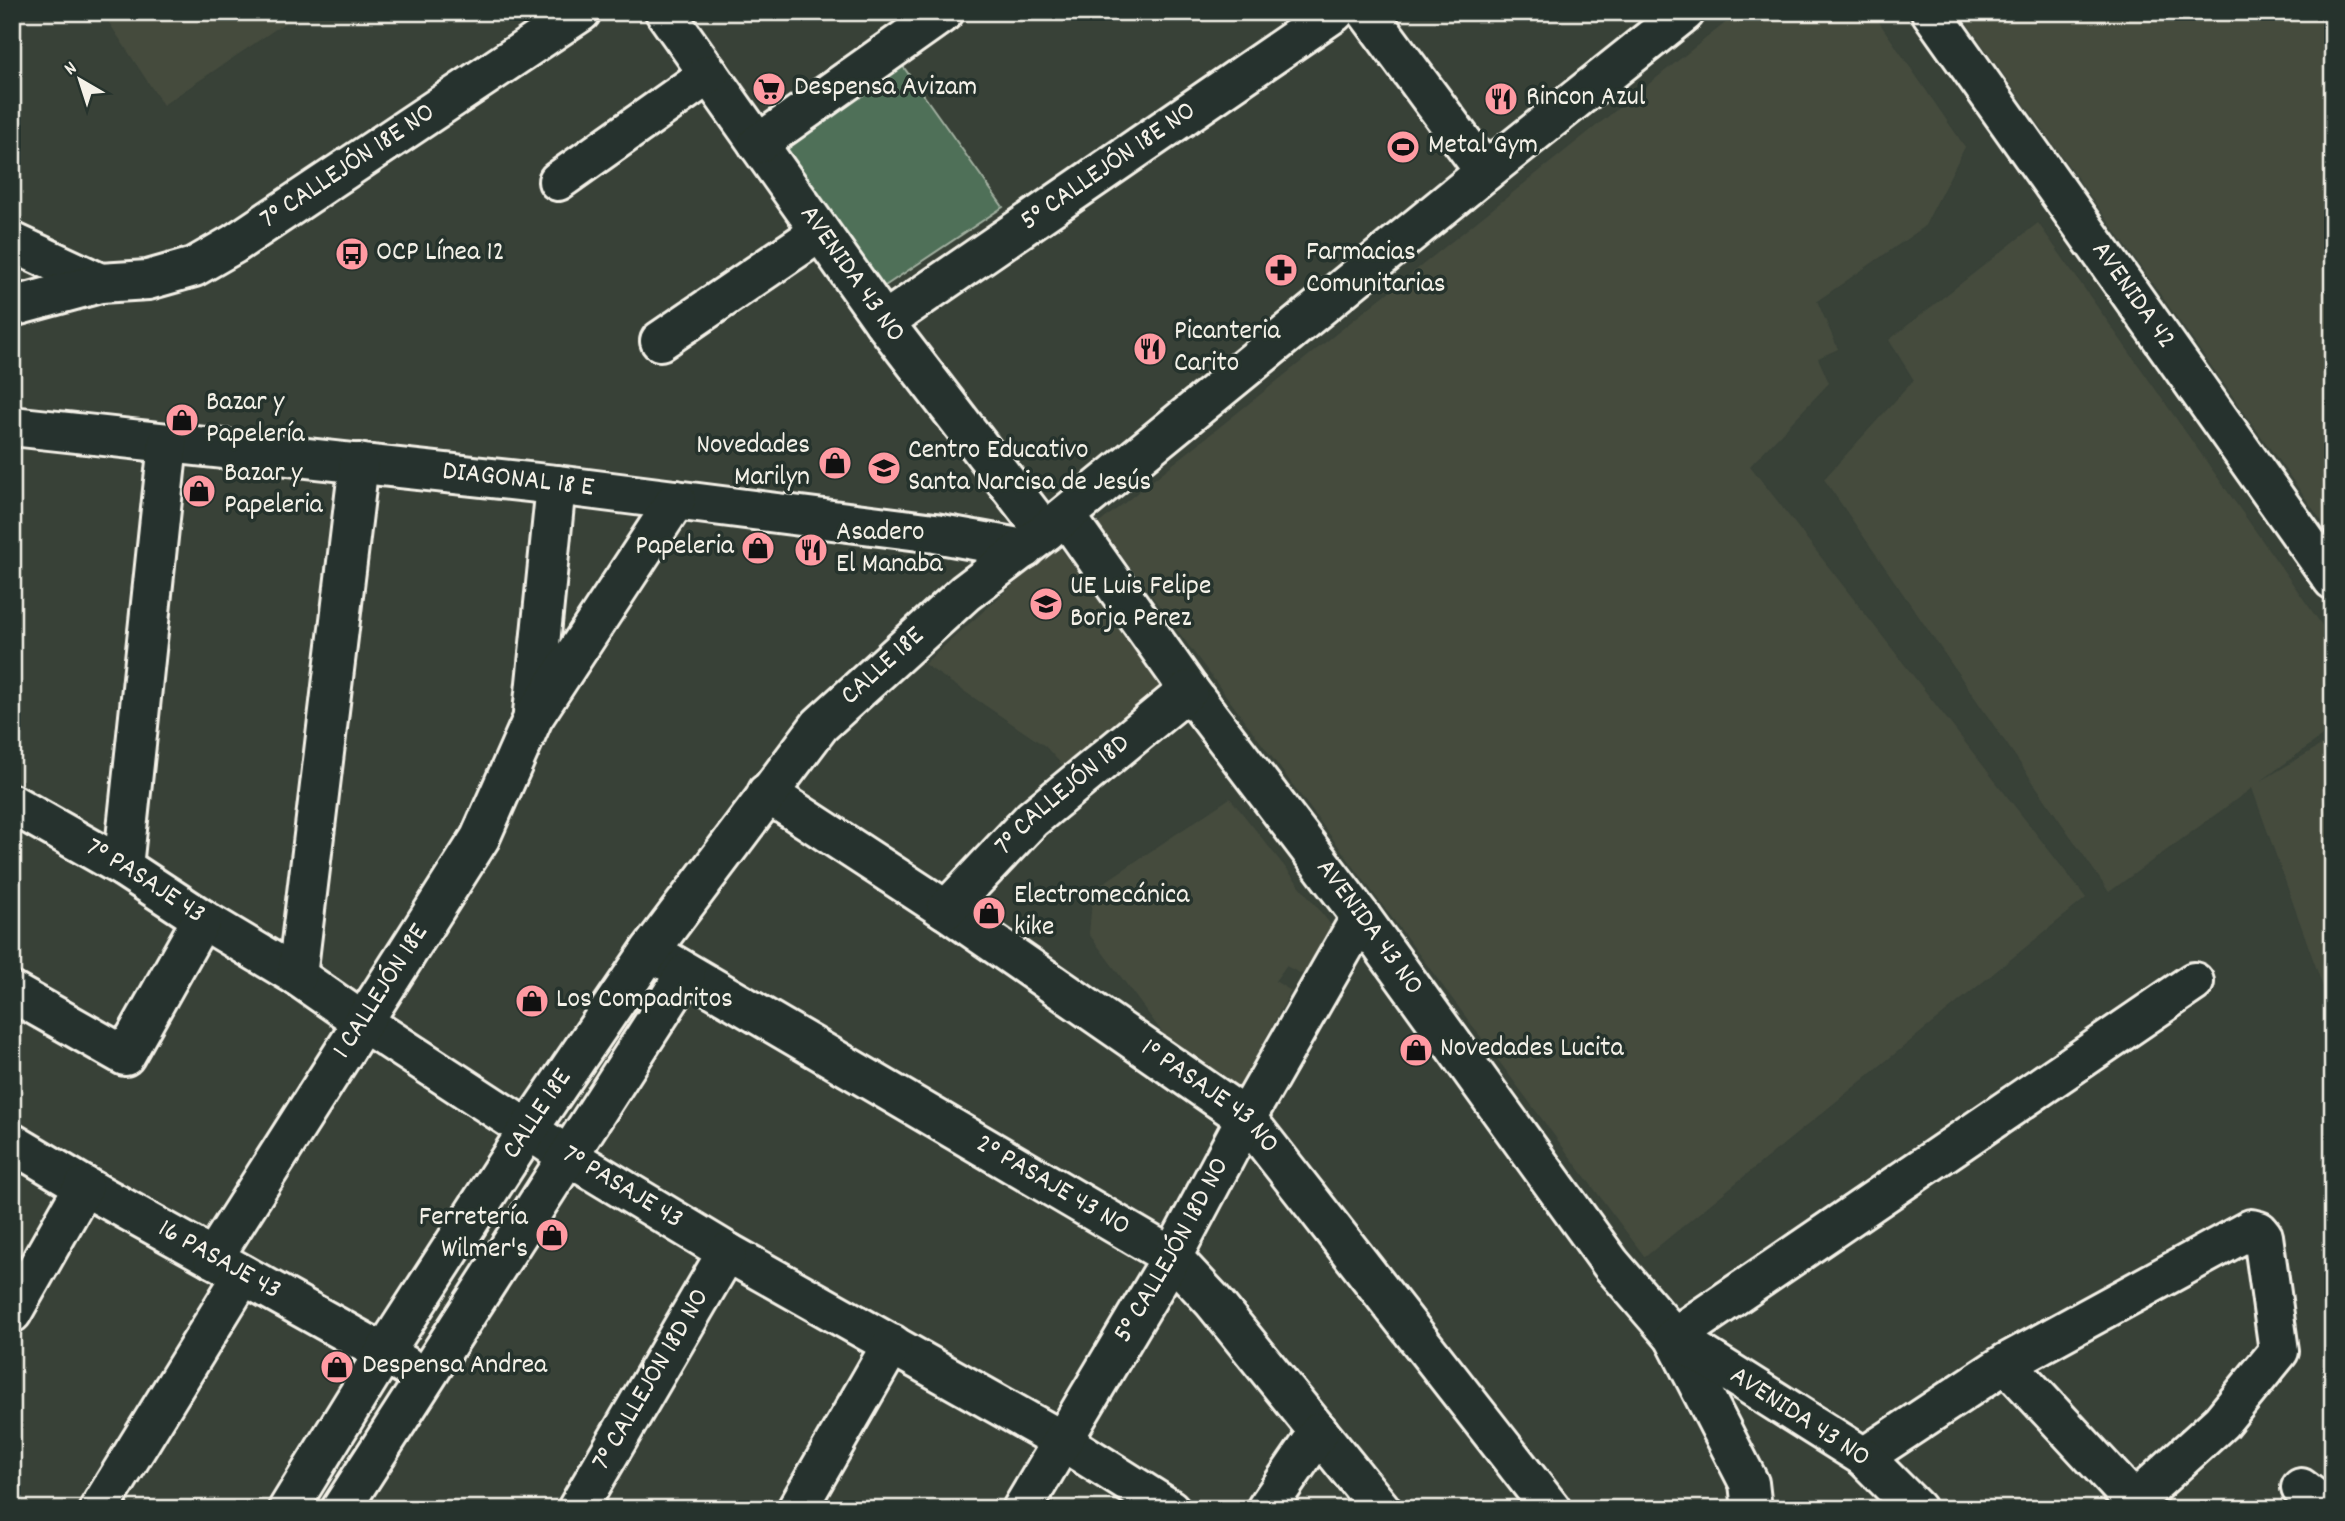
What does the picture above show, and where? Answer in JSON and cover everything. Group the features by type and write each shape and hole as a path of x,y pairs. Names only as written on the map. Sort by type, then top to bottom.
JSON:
{"street":[{"name":"7° CALLEJÓN 18E NO","path":"12,307 100,283 148,281 194,267 234,244 581,12"},
{"name":"AVENIDA 43 NO","path":"665,12 884,321 1045,532 1189,690 1361,917 1611,1264 1674,1337 1749,1483 1752,1509"},
{"path":"758,144 944,12"},
{"name":"5° CALLEJÓN 18E NO","path":"884,321 1335,12"},
{"path":"1367,12 1485,172"},
{"name":"CALLE 18E","path":"288,1509 384,1353 528,1130 650,951 820,725 965,593 1045,532 1685,12"},
{"name":"AVENIDA 42","path":"1931,12 2333,580"},
{"path":"558,181 709,74"},
{"path":"660,341 820,232"},
{"name":"7° CALLEJÓN 18E NO","path":"12,242 100,283"},
{"name":"DIAGONAL 18 E","path":"12,426 556,485 935,533 1045,532"},
{"path":"123,867 168,443"},
{"path":"297,976 359,463"},
{"name":"1 CALLEJÓN 18E","path":"533,718 556,485"},
{"name":"1 CALLEJÓN 18E","path":"99,1509 363,1022 480,838 533,718 676,500"},
{"name":"7° CALLEJÓN 18D","path":"946,910 1032,819 1189,690"},
{"name":"1° PASAJE 43 NO","path":"767,793 946,910 1246,1118 1551,1509"},
{"name":"7° PASAJE 43","path":"12,804 123,867 202,919 297,976 568,1156 727,1252 1061,1440 1170,1509"},
{"name":"5° CALLEJÓN 18D NO","path":"1022,1509 1172,1257 1246,1118 1361,917"},
{"path":"12,992 123,1056 126,1055 202,919"},
{"name":"2° PASAJE 43 NO","path":"650,951 1172,1257 1213,1301 1381,1509"},
{"name":"CALLE 18E","path":"341,1509 686,972"},
{"path":"1674,1337 2194,982"},
{"name":"16 PASAJE 43","path":"12,1143 425,1376"},
{"path":"12,1313 84,1186"},
{"path":"1864,1457 2006,1363 2251,1229 2259,1231 2263,1236 2279,1351 2221,1422 2140,1496 2129,1496 2006,1363"},
{"name":"7° CALLEJÓN 18D NO","path":"577,1509 727,1252"},
{"name":"AVENIDA 43 NO","path":"1674,1337 1864,1457 1916,1509"},
{"path":"797,1509 892,1344"},
{"path":"1266,1509 1319,1432"}],"shaded area":[{"path":"102,12 301,12 163,105"},
{"path":"1739,12 1872,12 1965,147 1924,227 1817,301 1838,349 1818,358 1829,383 1750,466 2086,898 1645,1257 1098,524"},
{"path":"1959,12 2333,12 2333,537"},
{"path":"2038,223 2333,641 2333,728 2261,781 2333,738 2333,1015 2252,788 2109,892 1824,479 1914,380 1889,340"},
{"name":"UE Luis Felipe Borja Perez","path":"1058,545 1171,700 1075,779 1045,746 924,664"},
{"path":"1230,798 1335,930 1302,974 1286,966 1275,981 1291,991 1233,1099 1188,1067 1089,934 1093,890"}],"green space":[{"path":"895,55 1003,207 873,294 768,146"}],"place":[{"name":"Despensa Avizam","path":"769,89"},
{"name":"Rincon Azul","path":"1501,99"},
{"name":"Metal Gym","path":"1403,147"},
{"name":"OCP Línea 12","path":"352,254"},
{"name":"Farmacias Comunitarias","path":"1281,270"},
{"name":"Picanteria Carito","path":"1150,349"},
{"name":"Bazar y Papelería","path":"182,420"},
{"name":"Novedades Marilyn","path":"835,463"},
{"name":"Centro Educativo Santa Narcisa de Jesús","path":"884,468"},
{"name":"Bazar y Papeleria","path":"199,491"},
{"name":"Papeleria","path":"758,548"},
{"name":"Asadero El Manaba","path":"811,550"},
{"name":"UE Luis Felipe Borja Perez","path":"1046,604"},
{"name":"Electromecánica kike","path":"989,913"},
{"name":"Los Compadritos","path":"532,1001"},
{"name":"Novedades Lucita","path":"1416,1050"},
{"name":"Ferretería Wilmer's","path":"552,1235"},
{"name":"Despensa Andrea","path":"337,1367"}]}
